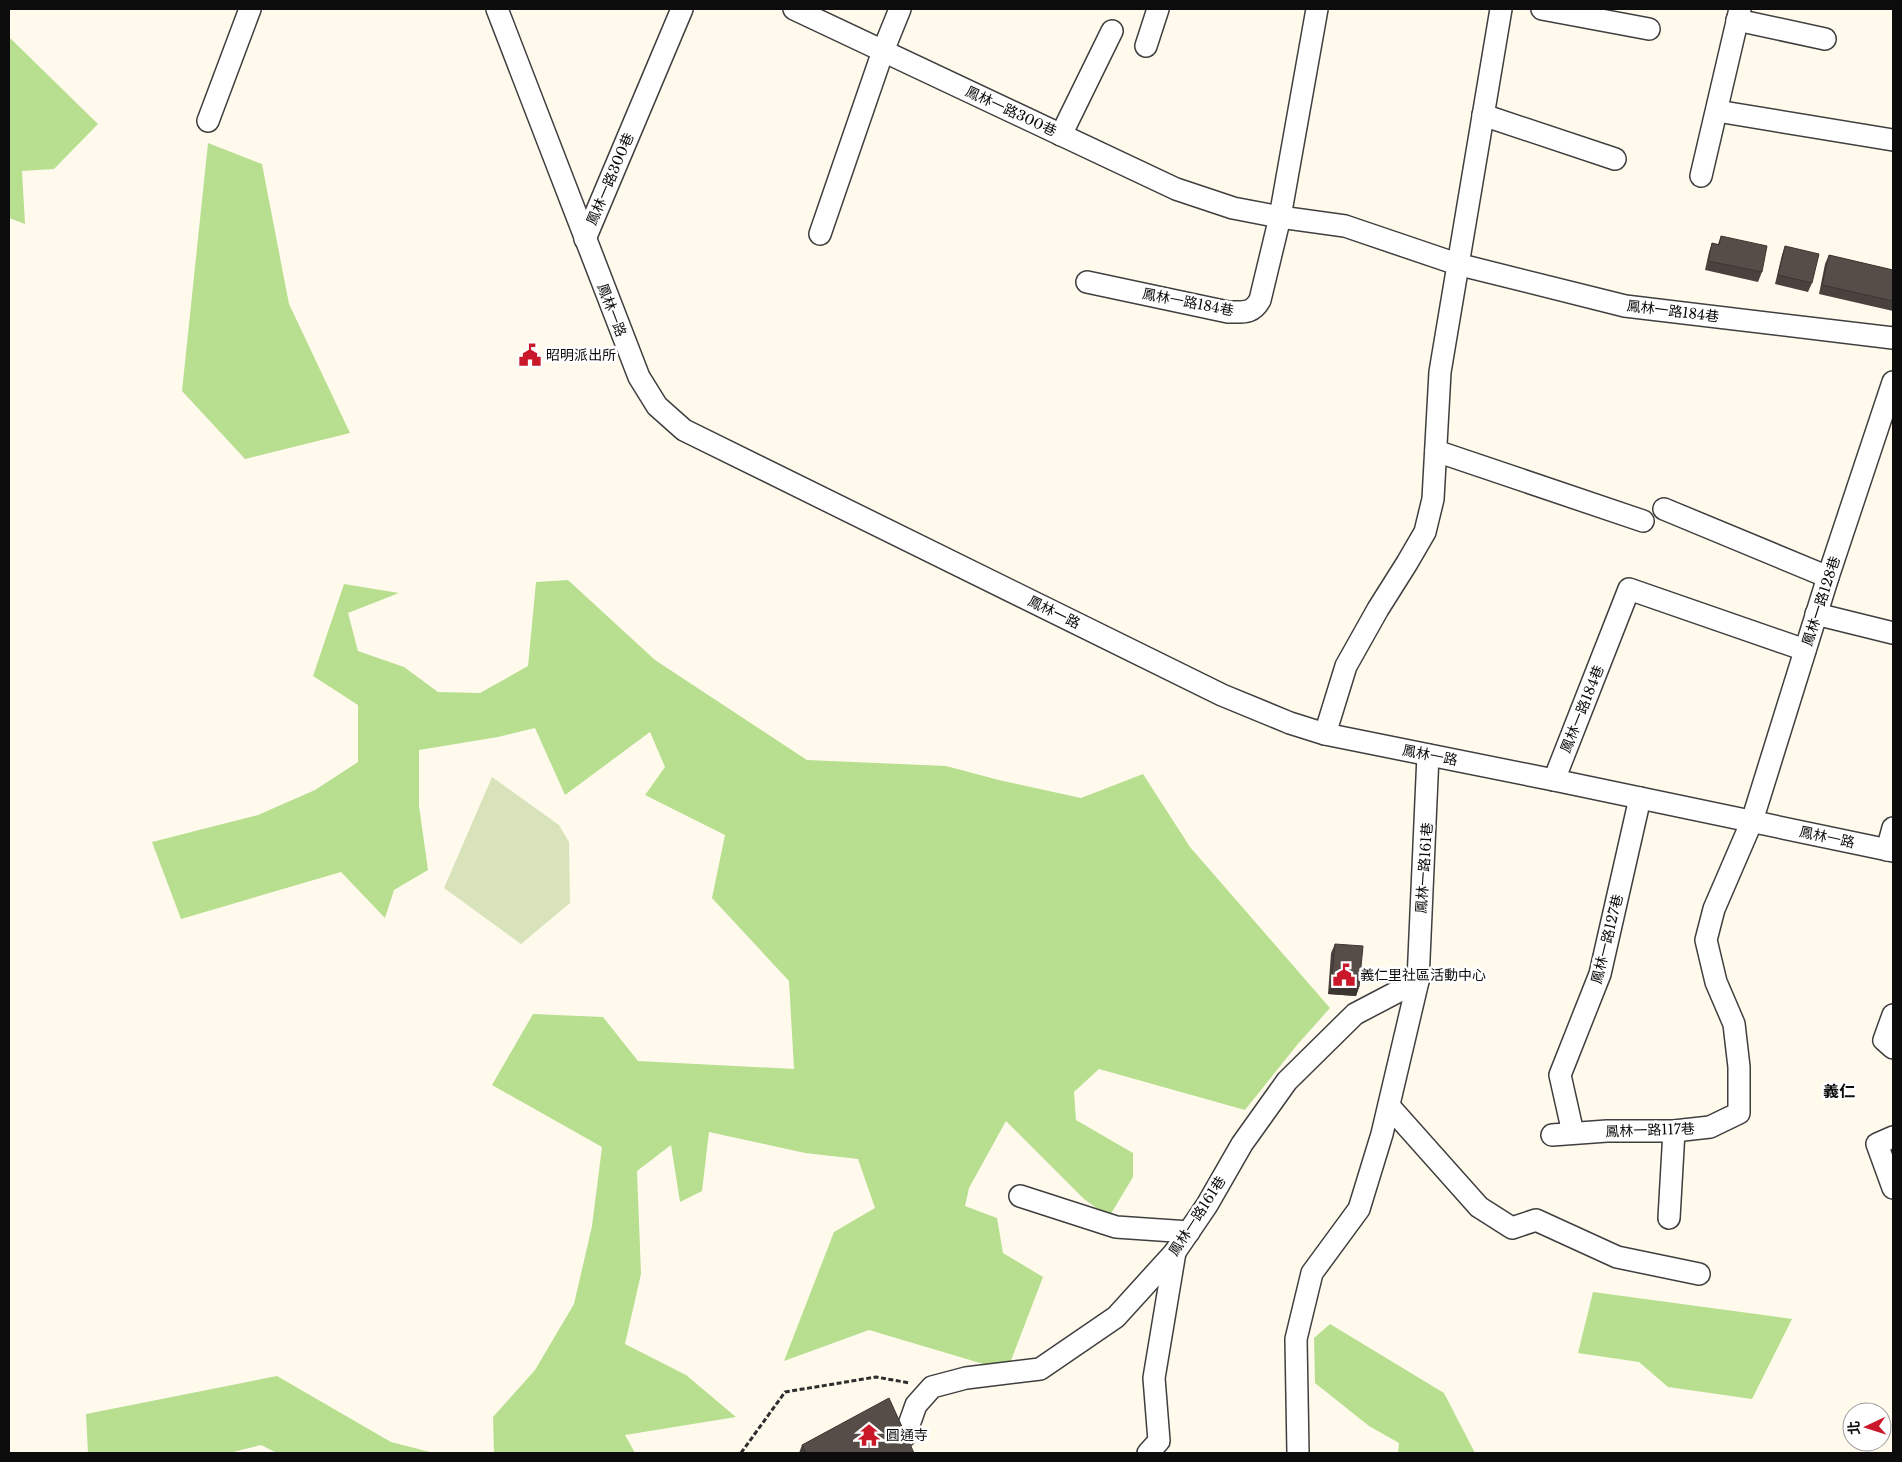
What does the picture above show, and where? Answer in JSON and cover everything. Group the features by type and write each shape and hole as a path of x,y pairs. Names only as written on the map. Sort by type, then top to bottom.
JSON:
{"street":[{"path":"208,121 250,9"},
{"name":"鳳林一路","path":"497,9 638,377 657,406 684,430 1222,695 1290,723 1325,734 1890,850"},
{"name":"鳳林一路300巷","path":"585,239 682,9"},
{"name":"鳳林一路300巷","path":"794,9 1061,135 1112,31"},
{"path":"820,234 883,51 900,9"},
{"path":"1146,46 1158,9"},
{"name":"鳳林一路184巷","path":"1087,282 1228,312 1250,311 1256,308 1260,300 1280,217 1317,9"},
{"path":"1325,734 1346,666 1425,532 1433,499 1440,372 1501,9"},
{"path":"1542,9 1649,29"},
{"path":"1701,176 1738,14 1825,39"},
{"path":"1717,111 1893,140"},
{"path":"1483,114 1615,159"},
{"name":"鳳林一路184巷","path":"1061,135 1176,189 1233,208 1345,226 1457,264 1625,306 1893,338"},
{"name":"鳳林一路128巷","path":"1752,821 1828,576 1893,382"},
{"path":"1436,451 1643,521"},
{"path":"1664,509 1828,576"},
{"name":"鳳林一路184巷","path":"1554,780 1629,589 1805,650"},
{"path":"1816,614 1893,633"},
{"name":"鳳林一路161巷","path":"1298,1453 1296,1339 1312,1273 1359,1210 1382,1134 1418,982 1428,755"},
{"name":"鳳林一路127巷","path":"1573,1133 1560,1075 1600,974 1640,798"},
{"name":"鳳林一路117巷","path":"1552,1135 1606,1131 1674,1131 1710,1127 1739,1113 1739,1067 1734,1024 1716,982 1706,940 1714,909 1752,821"},
{"path":"1890,850 1893,828"},
{"name":"鳳林一路161巷","path":"932,1387 966,1378 1040,1369 1116,1317 1176,1252 1207,1205 1242,1144 1287,1082 1355,1014 1418,982"},
{"path":"1893,1015 1884,1040 1893,1048"},
{"path":"1389,1106 1479,1207 1512,1228 1536,1220 1617,1257 1699,1274"},
{"path":"1668,1218 1674,1131"},
{"path":"1893,1137 1877,1144 1893,1188"},
{"path":"1020,1196 1116,1227 1189,1232"},
{"path":"1148,1453 1159,1441 1154,1378 1176,1252"},
{"path":"905,1436 916,1405 932,1387"}],"path":[{"path":"741,1453 784,1392 876,1377 932,1387"}],"green space":[{"path":"9,37 98,124 54,169 22,171 25,224 9,218"},
{"path":"208,143 262,164 289,304 350,433 245,459 182,391"},
{"path":"568,580 655,660 807,760 946,766 1081,798 1143,774 1190,847 1330,1008 1297,1045 1245,1110 1099,1069 1074,1092 1076,1120 1133,1153 1133,1177 1109,1217 1084,1199 1006,1121 969,1188 965,1206 997,1218 1003,1253 1043,1277 1007,1371 869,1330 784,1361 834,1232 875,1208 858,1159 805,1153 709,1132 702,1191 680,1202 671,1145 637,1171 641,1274 625,1344 686,1375 736,1417 625,1435 635,1453 494,1453 493,1417 535,1370 574,1304 592,1226 602,1147 492,1085 533,1014 603,1017 638,1061 794,1069 789,981 712,898 725,835 645,795 665,767 650,732 565,795 535,728 498,737 419,750 419,806 428,870 394,890 385,918 341,872 181,919 152,842 258,815 315,790 358,762 358,705 313,676 344,584 399,593 348,613 358,651 404,667 438,692 480,693 528,666 536,582"},
{"path":"492,777 559,825 569,842 570,903 521,944 444,888"},
{"path":"1593,1292 1792,1319 1752,1399 1668,1387 1639,1362 1578,1353"},
{"path":"1330,1324 1444,1393 1475,1453 1398,1453 1399,1443 1369,1426 1315,1383 1314,1338"},
{"path":"277,1376 391,1442 434,1453 277,1453 261,1445 229,1453 88,1453 86,1414"}],"building":[{"path":"1721,236 1767,246 1762,272 1708,261 1712,243 1719,245"},
{"path":"1785,246 1819,254 1812,283 1778,275"},
{"path":"1829,255 1893,270 1893,301 1822,285"},
{"name":"義仁里社區活動中心","path":"1335,944 1363,946 1359,987 1331,985"},
{"path":"889,1398 914,1453 806,1453 802,1445"}],"place":[{"name":"昭明派出所","path":"530,355"},
{"name":"義仁里社區活動中心","path":"1344,975"},
{"name":"圓通寺","path":"869,1435"}],"district":[{"name":"義仁","path":"1839,1091"}]}
